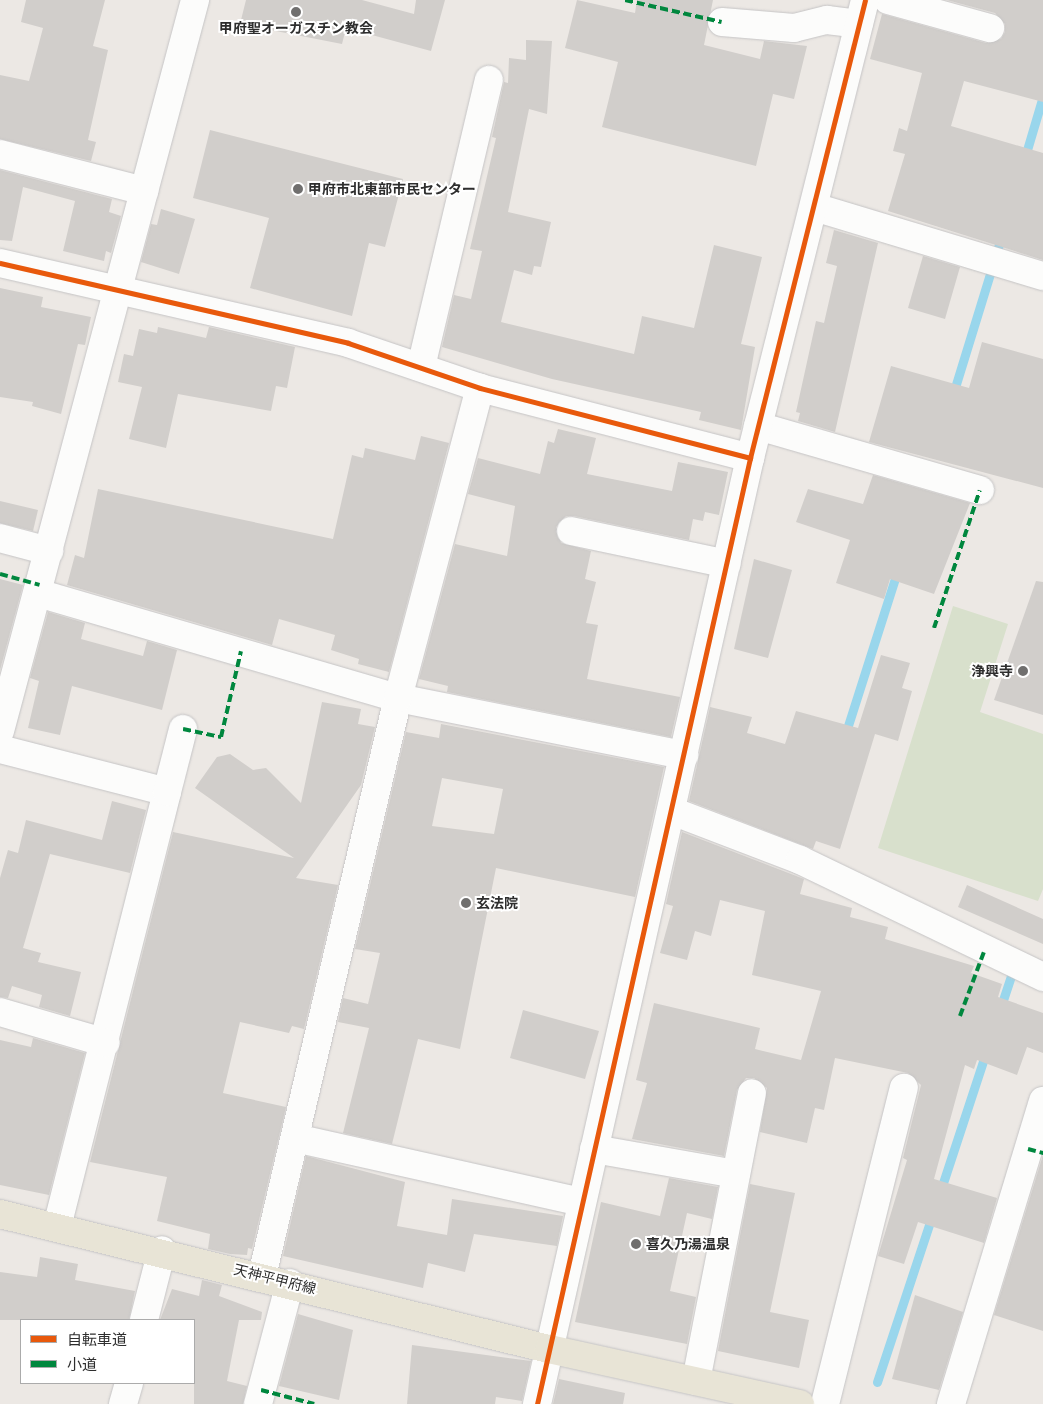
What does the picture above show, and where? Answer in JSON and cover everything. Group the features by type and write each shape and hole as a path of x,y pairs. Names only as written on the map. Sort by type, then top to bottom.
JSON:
{"main road":[{"name":"天神平甲府線","path":"0,1214 162,1250 549,1349 800,1404"}],"street":[{"path":"2,718 38,593 195,0"},
{"path":"888,0 990,28"},
{"path":"537,1404 672,812 750,458 862,12 794,28 722,22"},
{"path":"421,367 489,80"},
{"path":"0,154 144,191"},
{"path":"814,207 1043,276"},
{"path":"0,262 117,292 175,301 338,340 480,388 750,458"},
{"path":"262,1276 398,698 480,388"},
{"path":"758,426 980,490"},
{"path":"571,531 726,564"},
{"path":"0,538 49,551"},
{"path":"38,593 398,698 684,755"},
{"path":"57,1227 106,1042 183,729"},
{"path":"0,748 167,792"},
{"path":"672,812 800,860 1043,977"},
{"path":"0,1012 106,1042"},
{"path":"825,1404 904,1088"},
{"path":"696,1381 752,1093"},
{"path":"951,1404 1043,1101"},
{"path":"295,1138 582,1202"},
{"path":"594,1149 736,1174"},
{"path":"144,1319 162,1250"},
{"path":"258,1404 290,1283"},
{"path":"123,1404 129,1384"}],"green space":[{"path":"953,606 1008,624 980,712 1043,734 1043,889 1038,901 878,848"}],"building":[{"path":"26,0 105,0 93,46 108,50 88,140 96,142 91,161 0,139 0,75 29,81 43,28 21,22"},
{"path":"246,0 362,0 414,14 416,0 445,0 431,51 346,28 342,44 240,24"},
{"path":"577,0 635,13 637,0 713,0 704,45 760,59 764,41 807,46 794,99 773,94 756,166 602,127 618,62 565,48"},
{"path":"947,0 1043,0 1043,102 964,81 951,126 1043,153 1043,260 888,211 905,154 893,151 899,128 907,131 922,73 870,59 882,14 986,43 1001,39 1005,32 1005,24 995,13"},
{"path":"526,40 552,41 547,114 529,109 508,212 551,222 541,267 534,266 532,275 514,270 501,322 634,354 642,316 694,328 714,245 762,257 741,344 755,347 741,430 699,420 701,412 552,379 442,347 454,295 471,299 482,251 470,249 496,138 492,137 504,82 508,83 509,58 526,60"},
{"name":"甲府市北東部市民センター","path":"210,130 403,179 385,247 369,243 352,316 250,288 269,218 193,198"},
{"path":"0,170 112,199 109,212 121,216 111,253 106,251 104,261 63,251 75,201 23,187 12,241 0,240"},
{"path":"161,209 195,219 179,274 141,262 151,224 157,225"},
{"path":"834,230 878,243 835,432 798,421 800,413 796,412 816,321 824,323 837,266 826,263"},
{"path":"923,256 960,267 945,319 908,308"},
{"path":"0,288 43,297 41,307 91,317 85,345 78,344 61,414 32,406 33,402 0,397"},
{"path":"158,327 206,338 209,327 295,347 287,388 276,386 271,411 178,394 166,448 129,439 142,387 118,382 124,354 133,356 139,329 157,333"},
{"path":"982,342 1043,359 1043,488 869,442 891,366 969,388"},
{"path":"558,429 596,438 587,474 672,491 678,462 728,472 719,515 705,512 703,521 693,519 689,540 574,516 566,516 556,527 561,543 591,551 585,579 596,582 586,623 598,625 587,679 680,697 671,737 447,692 448,686 419,679 455,544 507,556 515,506 468,494 478,458 540,474 548,441 554,443"},
{"path":"421,436 449,443 389,672 358,664 359,659 331,650 335,635 279,619 272,645 67,585 75,555 84,558 98,489 333,539 352,455 363,458 365,448 415,460"},
{"path":"873,475 970,503 934,594 890,579 884,599 836,583 850,540 796,522 808,489 863,504"},
{"path":"0,501 38,510 33,531 0,523"},
{"path":"754,559 792,570 768,658 734,649"},
{"path":"0,579 23,585 0,670"},
{"name":"浄興寺","path":"1036,581 1043,582 1043,715 994,700"},
{"path":"48,612 85,623 81,639 143,656 147,641 177,650 162,710 72,686 60,735 28,728 39,681 30,678"},
{"path":"881,655 910,663 902,688 912,691 898,741 875,734 840,849 816,841 813,849 689,801 710,707 752,717 747,733 785,744 796,711 858,728"},
{"path":"322,702 361,709 358,724 375,727 361,785 296,878 338,885 304,1029 292,1026 289,1033 240,1022 223,1093 286,1107 252,1249 248,1248 247,1255 230,1254 208,1249 210,1234 157,1221 167,1177 90,1162 173,832 294,858 195,788 217,757 230,754 253,770 266,768 301,803"},
{"path":"441,724 664,767 635,897 496,868 460,1049 418,1039 392,1144 343,1133 369,1028 338,1022 343,998 368,1004 380,953 355,949 406,732 439,738","holes":["442,778 503,789 494,834 432,826"]},
{"path":"112,801 146,810 130,873 50,854 23,948 41,953 38,962 81,972 70,1016 39,1007 42,995 12,986 8,998 0,997 0,878 8,850 18,853 26,820 102,840"},
{"path":"682,832 804,879 800,894 852,908 850,917 888,927 885,939 974,966 971,973 1002,984 998,997 1043,1013 1043,1053 1027,1047 1017,1075 977,1060 974,1069 965,1065 934,1179 997,1198 984,1243 918,1222 904,1264 878,1256 907,1160 903,1158 921,1085 908,1073 835,1058 824,1110 815,1108 807,1143 760,1132 767,1088 754,1078 746,1078 737,1090 724,1156 632,1139 647,1083 636,1080 654,1003 760,1028 755,1049 801,1060 821,991 752,975 765,911 720,900 711,936 695,931 687,960 660,953 673,906 666,904"},
{"path":"967,885 1043,919 1043,944 958,907"},
{"path":"523,1010 599,1031 585,1079 510,1058"},
{"path":"33,1038 85,1053 49,1195 0,1185 0,1040 31,1047"},
{"path":"1043,1155 1043,1331 994,1315"},
{"path":"306,1156 405,1182 397,1226 447,1235 452,1199 563,1216 557,1246 474,1234 465,1272 428,1263 423,1288 283,1256"},
{"path":"669,1178 718,1187 712,1219 687,1213 670,1291 696,1297 687,1344 575,1322 601,1202 660,1216"},
{"path":"750,1184 795,1193 770,1312 809,1320 799,1368 718,1351"},
{"path":"40,1257 78,1264 75,1280 135,1291 129,1319 0,1320 0,1272 37,1277"},
{"path":"202,1280 222,1285 219,1296 262,1312 261,1320 239,1320 227,1381 247,1386 243,1404 194,1404 195,1319 160,1319 172,1289 199,1296"},
{"path":"915,1295 963,1312 939,1390 892,1379"},
{"path":"298,1314 353,1330 339,1400 279,1386"},
{"path":"412,1345 531,1361 522,1401 496,1397 495,1404 407,1404"},
{"path":"559,1379 625,1393 623,1404 553,1404"}],"waterway":[{"path":"1024,160 1043,96"},
{"path":"953,394 1002,235"},
{"path":"845,735 898,569"},
{"path":"1000,1009 1014,967"},
{"path":"940,1192 986,1052"},
{"path":"877,1382 932,1216"}],"marked path":[{"path":"625,0 722,22"},
{"path":"934,628 980,490"},
{"path":"0,574 40,585"},
{"path":"183,729 221,737 241,651"},
{"path":"960,1016 985,949"},
{"path":"1028,1149 1043,1153"},
{"path":"261,1390 314,1404"}],"cycle path":[{"path":"537,1404 750,458 865,0"},
{"path":"0,263 348,343 480,388 750,458"}],"place":[{"name":"甲府聖オーガスチン教会","path":"296,12"},
{"name":"甲府市北東部市民センター","path":"298,189"},
{"name":"浄興寺","path":"1023,671"},
{"name":"玄法院","path":"466,903"},
{"name":"喜久乃湯温泉","path":"636,1244"}]}
